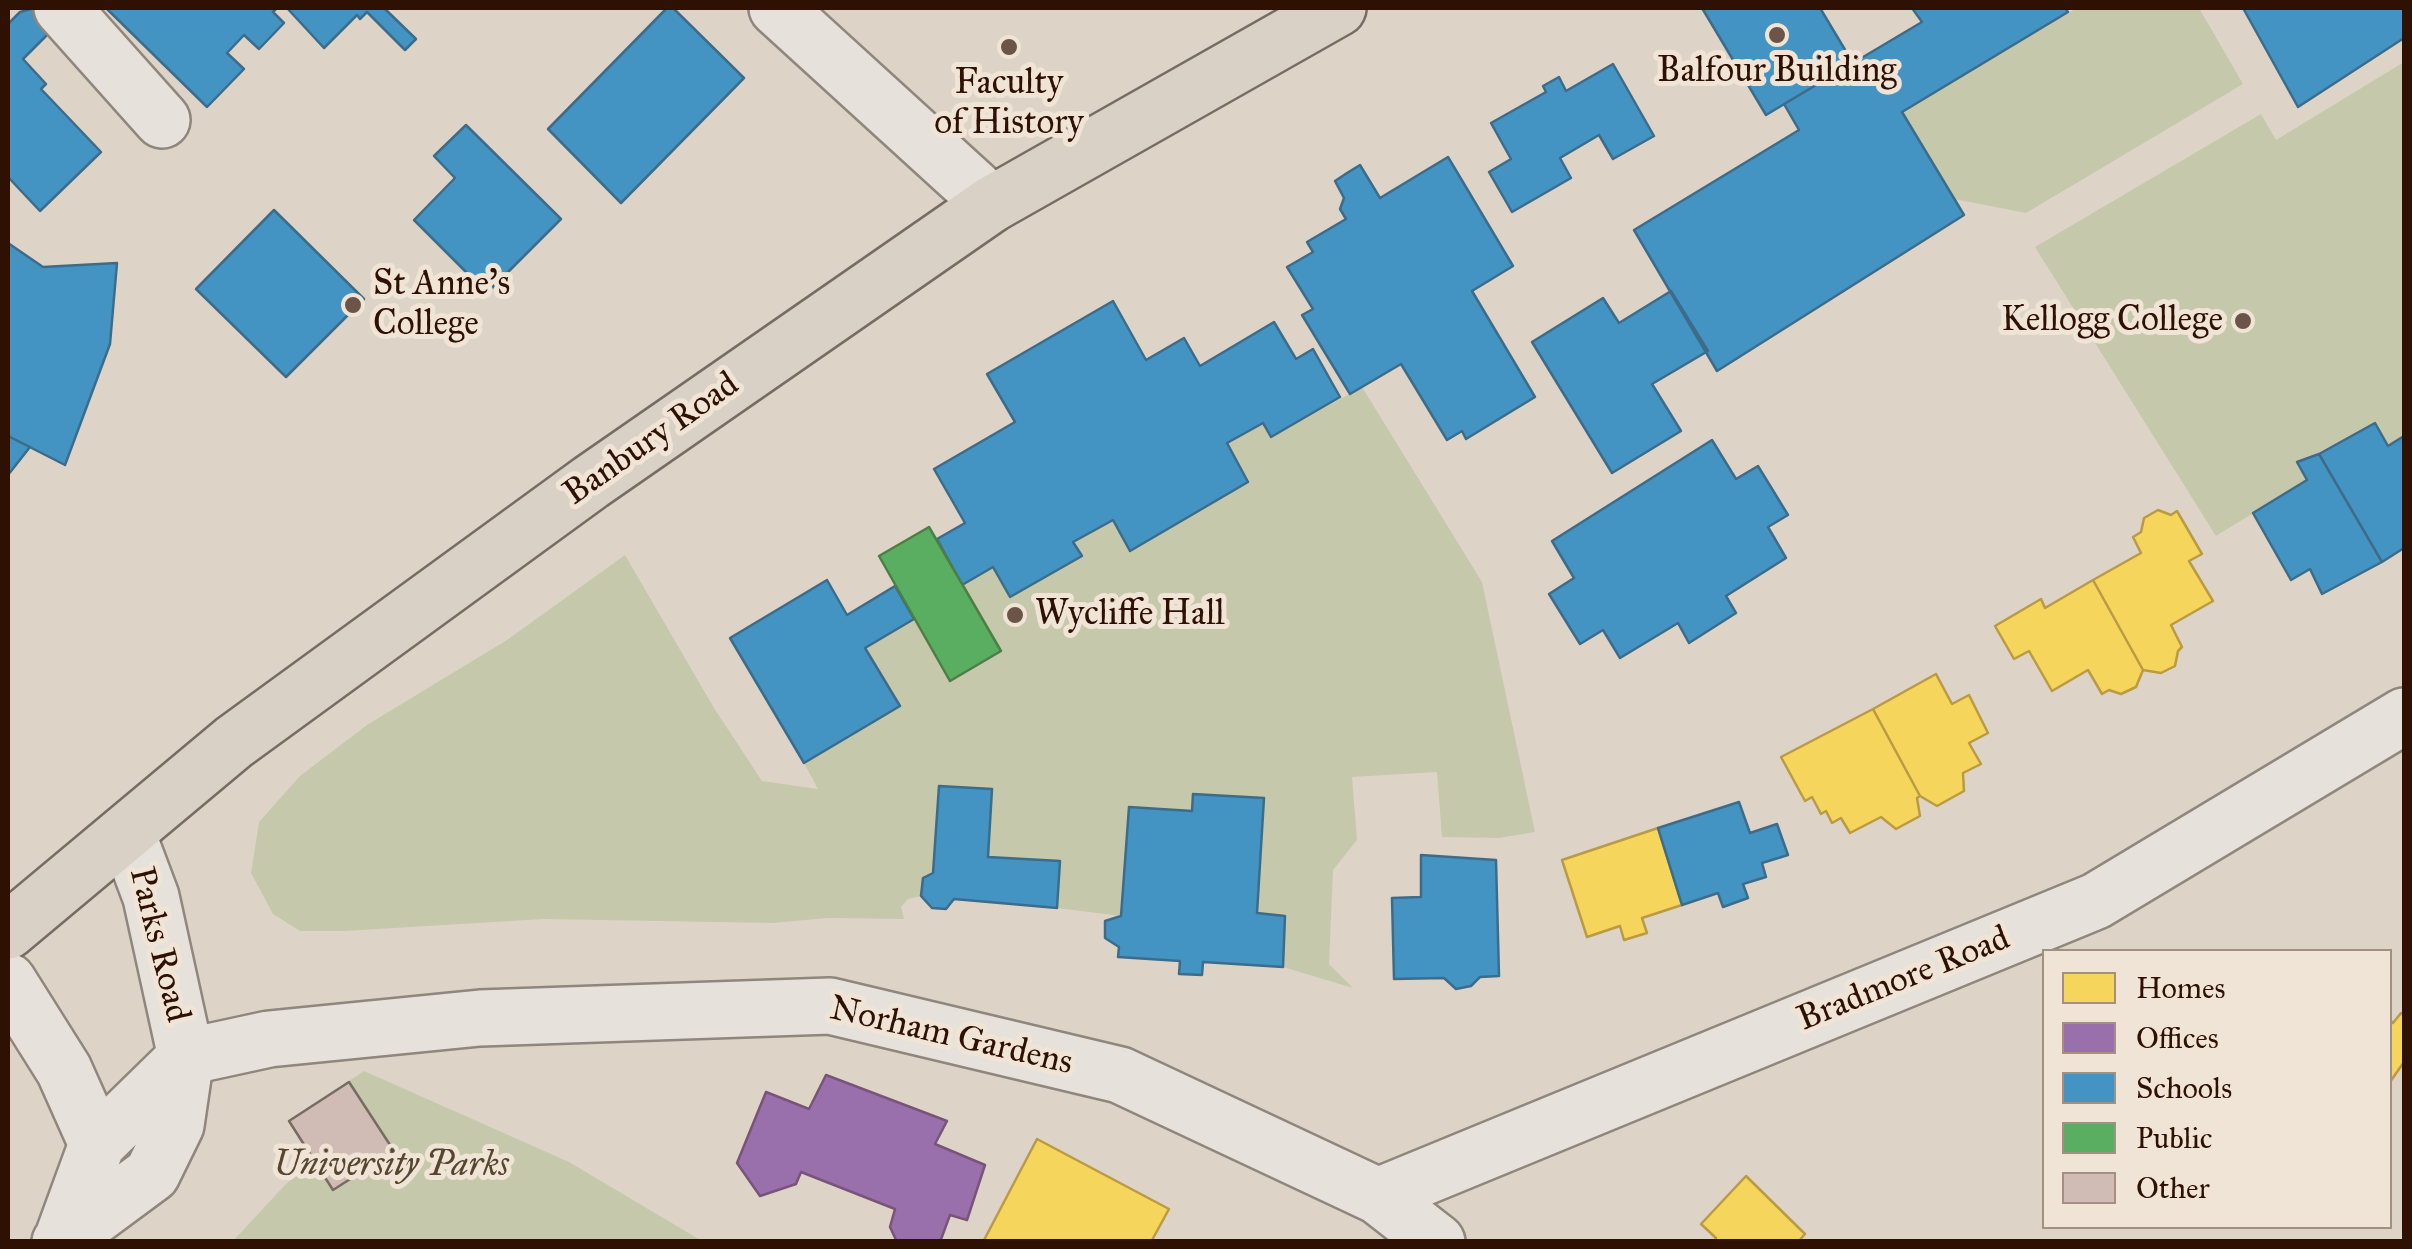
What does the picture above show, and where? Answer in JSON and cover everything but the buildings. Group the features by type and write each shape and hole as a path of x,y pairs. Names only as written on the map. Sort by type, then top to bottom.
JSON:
{"main road":[{"name":"Banbury Road","path":"8,931 254,726 543,516 992,204 1338,8"}],"street":[{"path":"62,8 162,120"},
{"path":"777,8 992,204"},
{"name":"Bradmore Road","path":"1378,1196 2096,902 2404,716"},
{"name":"Parks Road","path":"62,1239 152,1174 176,1125 186,1057 151,897 127,833"},
{"path":"8,981 64,1070 96,1144"},
{"name":"Norham Gardens","path":"186,1057 269,1038 480,1018 830,1006 1120,1075 1378,1196 1437,1242"},
{"name":"Parks Road","path":"62,1239 96,1144 186,1057"}],"green space":[{"path":"2077,8 2199,8 2243,84 2026,213 1954,199 1902,112"},
{"path":"2404,62 2404,436 2388,446 2375,423 2298,463 2307,480 2216,536 2035,247 2261,114 2276,140"},
{"path":"1362,387 1482,582 1535,832 1499,838 1442,837 1437,772 1352,777 1357,840 1333,870 1329,964 1353,988 1283,967 1285,916 1257,913 1263,798 1193,794 1192,811 1129,807 1121,916 1057,908 1059,862 988,857 992,789 940,786 933,873 923,878 921,896 908,899 901,907 904,919 827,918 773,923 544,919 300,931 273,914 251,873 259,822 300,776 367,725 507,640 625,555 714,708 762,781 818,789 804,763 900,706 865,648 914,619 951,681 1000,651 962,585 993,567 1011,597 1081,556 1073,542 1113,520 1131,550 1248,483 1227,443 1263,423 1272,437"},
{"name":"University Parks","path":"364,1071 569,1162 702,1241 232,1242 286,1184 314,1161 289,1121"}],"place":[{"name":"Balfour Building","path":"1777,35"},
{"name":"Faculty of History","path":"1009,47"},
{"name":"St Anne's College","path":"353,305"},
{"name":"Kellogg College","path":"2243,321"},
{"name":"Wycliffe Hall","path":"1015,615"}]}
